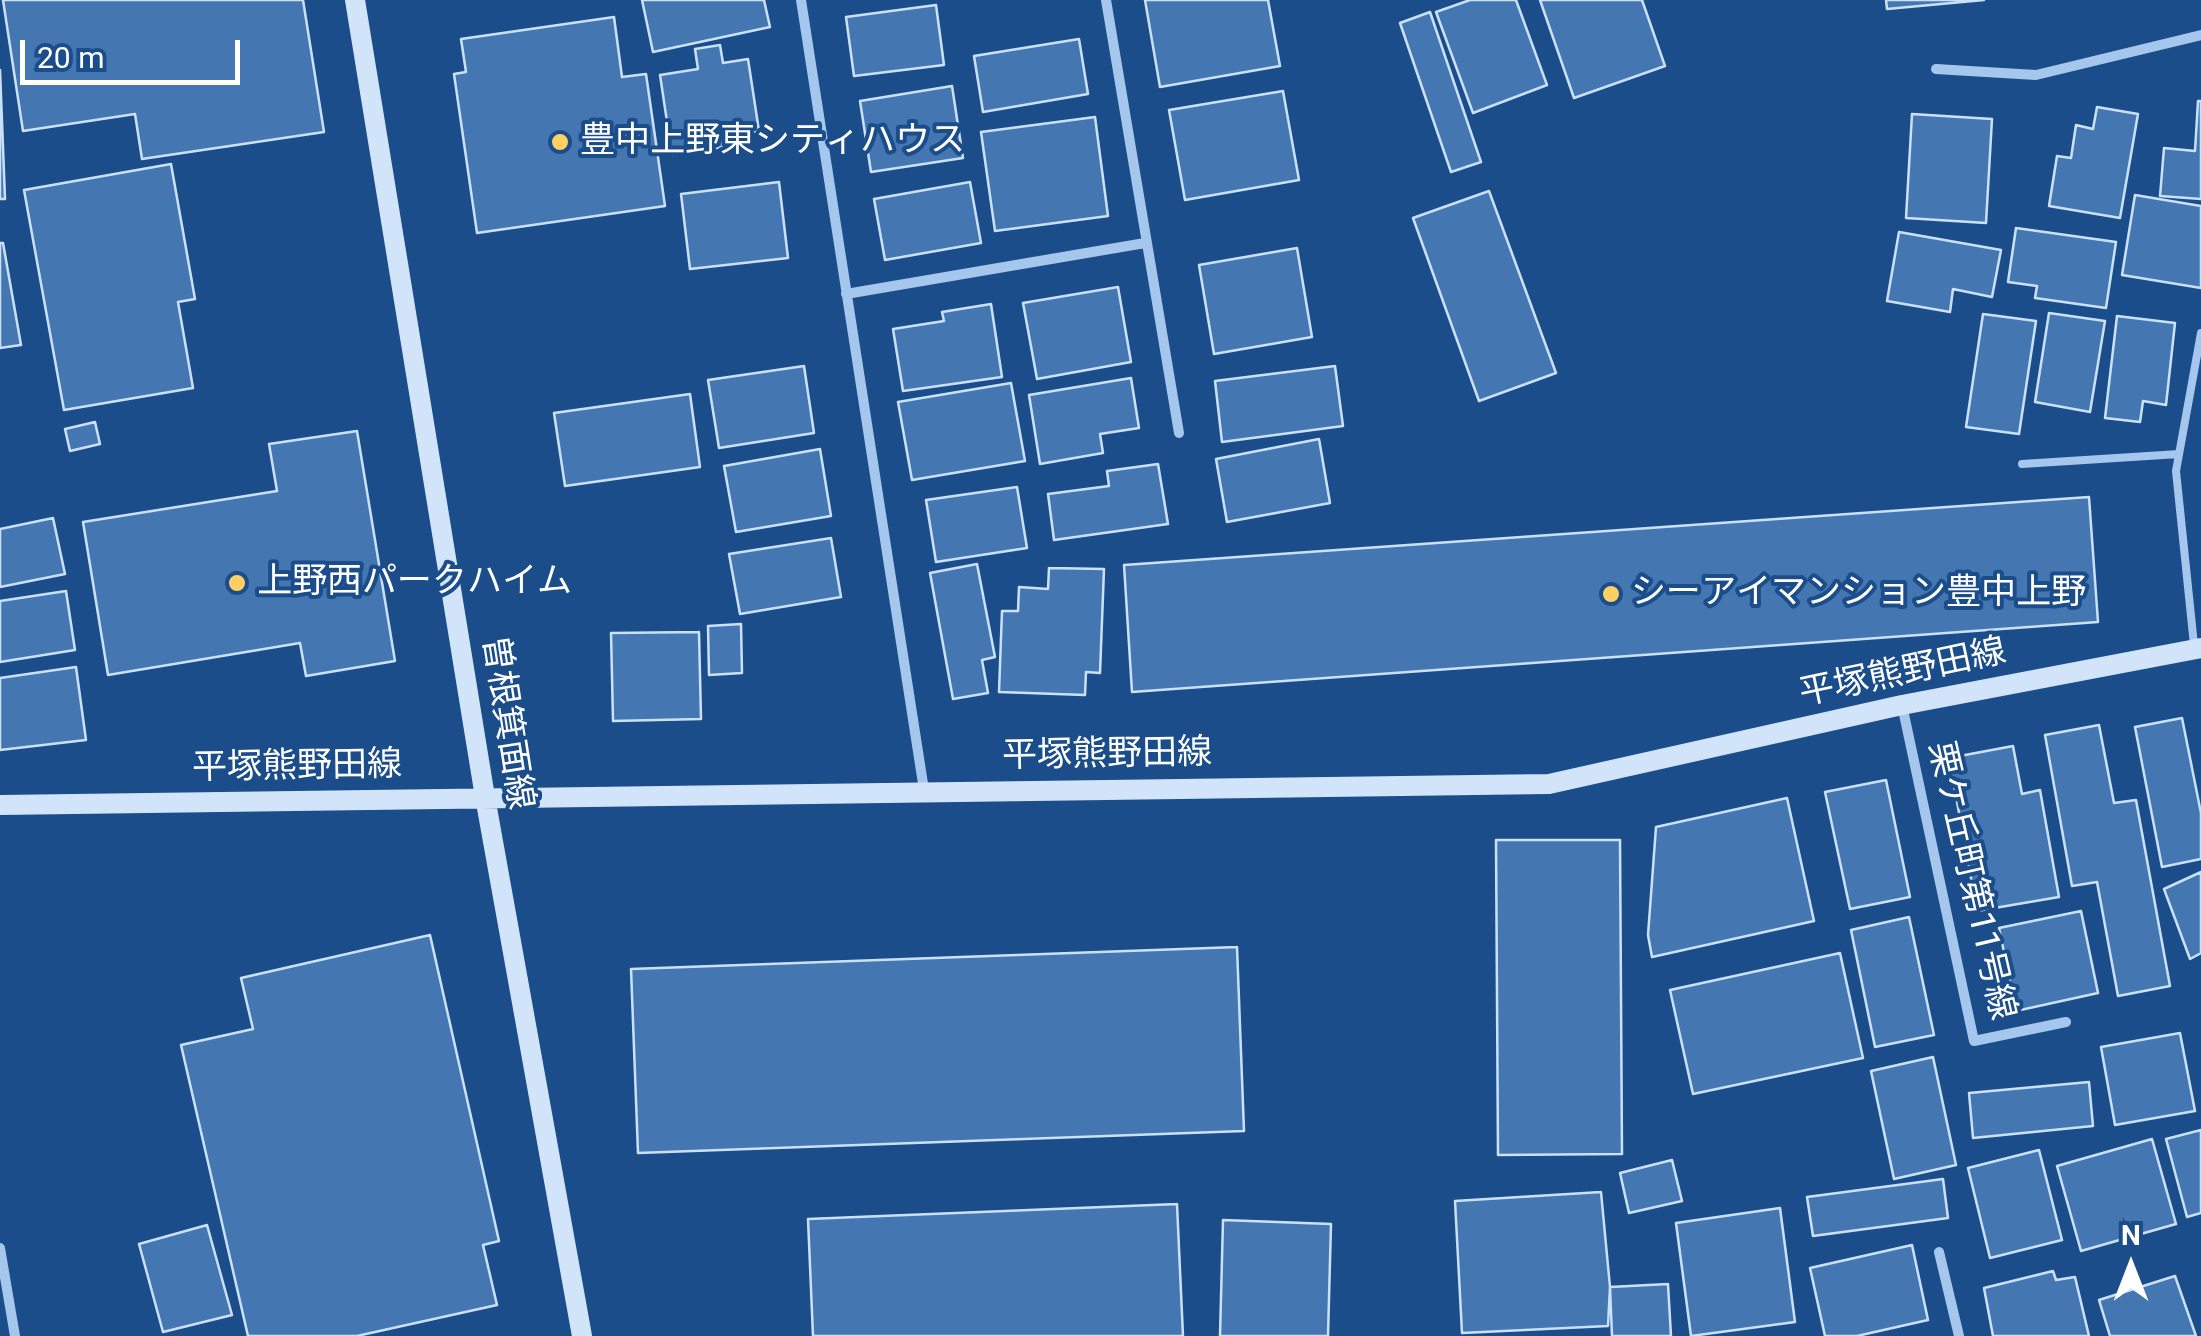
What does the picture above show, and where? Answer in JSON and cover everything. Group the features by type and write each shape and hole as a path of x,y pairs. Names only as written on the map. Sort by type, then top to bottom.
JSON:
{"street":[{"name":"曽根箕面線","path":"355,0 484,797 582,1336"},
{"path":"801,0 924,790"},
{"path":"1106,0 1179,433"},
{"path":"1936,69 2036,75 2201,36"},
{"path":"846,294 1145,243"},
{"name":"平塚熊野田線","path":"0,805 1549,784 1902,705 2198,648"},
{"name":"栗ケ丘町第11号線","path":"1902,705 1974,1041 2066,1022"},
{"path":"0,1248 15,1336"},
{"path":"1938,1252 1959,1336"}],"lane":[{"path":"2198,648 2176,471 2201,333"},
{"path":"2022,464 2180,454"}],"building":[{"path":"3,0 303,0 324,132 142,159 135,114 23,131"},
{"path":"642,0 764,0 770,27 653,52"},
{"path":"1145,0 1268,0 1280,66 1160,87"},
{"path":"1470,0 1516,0 1547,85 1473,113 1436,12"},
{"path":"1540,0 1642,0 1665,66 1574,98"},
{"path":"1886,0 1984,0 1887,9"},
{"path":"936,5 944,65 854,76 846,17"},
{"path":"1430,12 1481,162 1451,172 1400,23"},
{"name":"豊中上野東シティハウス","path":"614,17 622,77 646,74 665,206 477,233 454,74 466,72 461,39"},
{"path":"1079,39 1088,94 983,112 974,56"},
{"path":"720,45 723,63 748,59 759,131 721,137 723,147 672,155 660,75 698,69 695,49"},
{"path":"0,70 5,199 0,199"},
{"path":"952,86 963,158 871,172 860,101"},
{"path":"1283,91 1299,180 1185,200 1169,110"},
{"path":"2198,101 2201,199 2160,196 2164,148 2195,151"},
{"path":"2097,107 2138,114 2120,218 2049,206 2057,156 2071,158 2076,125 2093,129"},
{"path":"1912,114 1992,119 1986,223 1906,218"},
{"path":"1095,117 1108,216 995,231 981,132"},
{"path":"171,164 195,299 178,302 193,388 64,410 24,190"},
{"path":"779,182 788,258 690,269 681,194"},
{"path":"970,182 981,243 885,260 874,199"},
{"path":"1489,191 1556,373 1479,401 1413,218"},
{"path":"2135,195 2201,206 2201,288 2122,275"},
{"path":"2016,228 2116,242 2106,308 2035,298 2037,286 2008,282"},
{"path":"1899,232 2001,250 1992,297 1953,289 1950,312 1887,301"},
{"path":"0,243 21,345 0,348"},
{"path":"1297,248 1312,337 1214,354 1199,265"},
{"path":"1118,287 1131,362 1037,379 1023,303"},
{"path":"991,304 1002,377 903,391 893,329 944,321 942,312"},
{"path":"2049,313 2105,321 2090,412 2035,402"},
{"path":"1983,314 2036,321 2019,434 1966,427"},
{"path":"2117,316 2175,323 2166,405 2143,401 2140,422 2105,418"},
{"path":"804,366 814,433 719,448 708,380"},
{"path":"1335,366 1343,426 1222,442 1215,381"},
{"path":"1131,378 1139,428 1100,434 1103,453 1040,464 1029,395"},
{"path":"1011,383 1025,461 912,480 898,402"},
{"path":"690,394 700,467 565,486 554,413"},
{"path":"95,422 100,444 70,451 65,429"},
{"name":"上野西パークハイム","path":"357,431 395,661 306,676 300,643 108,675 83,522 277,491 269,444"},
{"path":"1319,439 1330,503 1227,522 1216,459"},
{"path":"820,449 831,516 736,532 724,466"},
{"path":"1158,464 1168,524 1054,540 1048,494 1109,486 1107,471"},
{"path":"1017,487 1027,548 936,562 926,500"},
{"name":"シーアイマンション豊中上野","path":"2089,497 2098,622 1132,692 1124,565"},
{"path":"53,518 65,574 0,587 0,529"},
{"path":"831,538 841,597 740,614 729,554"},
{"path":"977,564 995,657 982,660 988,693 953,699 930,573"},
{"path":"1049,568 1104,569 1100,673 1086,672 1085,695 999,692 1002,611 1018,611 1019,587 1048,589"},
{"path":"66,591 75,650 0,662 0,601"},
{"path":"741,624 742,673 709,675 708,626"},
{"path":"699,632 701,719 613,721 611,633"},
{"path":"76,667 86,740 0,750 0,678"},
{"path":"2182,718 2201,813 2201,859 2162,867 2135,727"},
{"path":"2099,725 2114,803 2136,800 2170,986 2118,996 2097,882 2072,886 2045,735"},
{"path":"2013,746 2022,794 2040,790 2059,897 1977,911 1949,758"},
{"path":"1886,780 1910,897 1850,909 1825,792"},
{"path":"1787,798 1814,921 1652,957 1648,935 1656,827"},
{"path":"1496,840 1620,840 1622,1154 1498,1155"},
{"path":"2201,872 2201,953 2190,959 2164,889"},
{"path":"2081,911 2098,993 2016,1011 1999,928"},
{"path":"1909,917 1934,1035 1875,1047 1851,930"},
{"path":"430,935 499,1241 483,1245 497,1305 357,1336 248,1336 181,1045 253,1029 241,978"},
{"path":"1237,947 1244,1131 638,1153 631,969"},
{"path":"1840,953 1863,1058 1693,1094 1670,990"},
{"path":"2180,1033 2195,1111 2115,1125 2101,1047"},
{"path":"1933,1057 1956,1165 1894,1179 1871,1071"},
{"path":"2089,1082 2093,1126 1973,1138 1969,1093"},
{"path":"2201,1130 2201,1213 2187,1217 2166,1139"},
{"path":"2152,1139 2176,1224 2081,1251 2057,1166"},
{"path":"2039,1150 2062,1240 1990,1258 1968,1168"},
{"path":"1672,1160 1682,1201 1629,1213 1620,1173"},
{"path":"1943,1179 1948,1218 1813,1236 1807,1197"},
{"path":"1601,1192 1610,1287 1608,1326 1462,1333 1455,1201"},
{"path":"1177,1204 1183,1336 813,1336 808,1219"},
{"path":"1780,1208 1795,1322 1691,1336 1676,1223"},
{"path":"1223,1220 1331,1224 1328,1336 1220,1336"},
{"path":"207,1225 232,1315 163,1332 139,1244"},
{"path":"1912,1245 1928,1320 1857,1336 1825,1336 1810,1268"},
{"path":"2053,1271 2056,1280 2075,1277 2089,1336 1993,1336 1984,1288"},
{"path":"2175,1276 2196,1336 2110,1336 2099,1300"},
{"path":"1668,1284 1671,1336 1612,1336 1610,1287"}],"place":[{"name":"豊中上野東シティハウス","path":"560,142"},
{"name":"上野西パークハイム","path":"237,583"},
{"name":"シーアイマンション豊中上野","path":"1611,594"}]}
